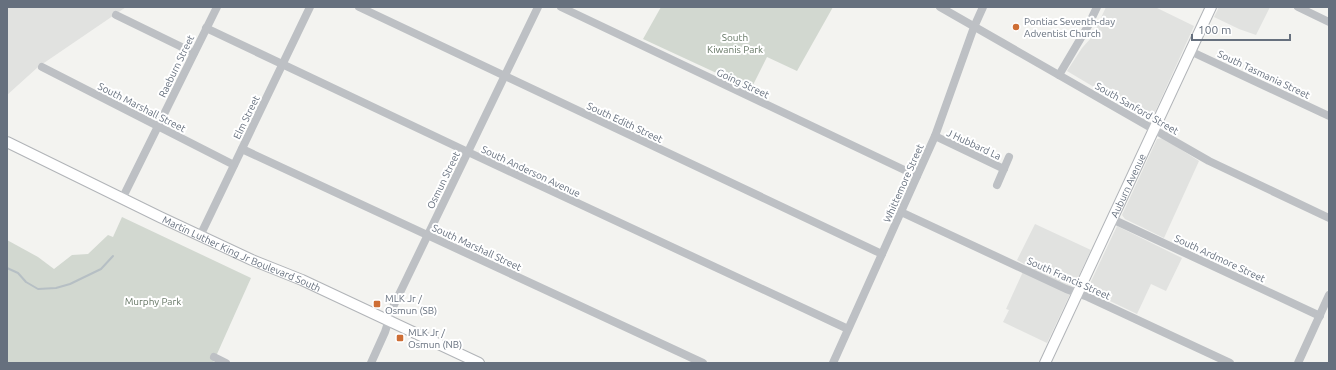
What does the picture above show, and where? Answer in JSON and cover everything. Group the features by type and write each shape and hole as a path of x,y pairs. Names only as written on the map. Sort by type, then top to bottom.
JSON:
{"main road":[{"name":"Auburn Avenue","path":"1045,363 1211,7"},
{"name":"Martin Luther King Jr Boulevard South","path":"7,142 200,236 252,260 302,280 479,363"}],"street":[{"name":"Raeburn Street","path":"122,199 217,7"},
{"name":"Elm Street","path":"200,236 310,7"},
{"name":"South Edith Street","path":"359,7 882,254"},
{"name":"Osmun Street","path":"371,363 385,332 393,308 538,7"},
{"name":"Going Street","path":"561,7 917,176"},
{"name":"South Sanford Street","path":"940,7 1226,170 1329,218"},
{"name":"Whittemore Street","path":"833,363 935,136 974,27 984,7"},
{"path":"1059,75 1097,7"},
{"path":"1298,7 1329,22"},
{"path":"116,15 194,53"},
{"name":"South Anderson Avenue","path":"206,28 848,329"},
{"name":"South Tasmania Street","path":"1190,51 1329,116"},
{"name":"South Marshall Street","path":"42,67 234,165"},
{"name":"J Hubbard La","path":"935,136 1004,169"},
{"name":"South Marshall Street","path":"242,149 703,363"},
{"path":"997,185 1009,157"},
{"name":"South Francis Street","path":"901,212 1230,363"},
{"name":"South Ardmore Street","path":"1112,219 1320,316"},
{"path":"1298,363 1329,295"},
{"path":"214,357 226,363"}],"shaded area":[{"path":"7,7 126,7 38,67 7,95"},
{"path":"1106,7 1155,7 1194,26 1151,121 1067,71 1082,48 1092,37"},
{"path":"1219,7 1270,7 1256,35 1214,17"},
{"path":"1163,138 1199,161 1164,238 1125,219 1122,215 1157,139"},
{"path":"1035,224 1091,250 1047,343 1003,322 1009,310 1006,309 1026,265 1017,260"},
{"path":"1117,226 1182,258 1166,291 1151,284 1137,314 1087,290"}],"green space":[{"name":"South Kiwanis Park","path":"661,7 833,7 797,71 767,57 751,89 643,39"},
{"name":"Murphy Park","path":"122,217 251,278 213,363 7,363 7,240 38,257 54,269 72,255 88,254 108,235 113,237"}],"waterway":[{"path":"7,268 18,273 26,282 38,289 56,288 70,284 101,269 113,256"}],"place":[{"name":"Pontiac Seventh-day Adventist Church","path":"1016,27"},
{"name":"MLK Jr / Osmun (SB)","path":"377,304"},
{"name":"MLK Jr / Osmun (NB)","path":"400,338"}]}
